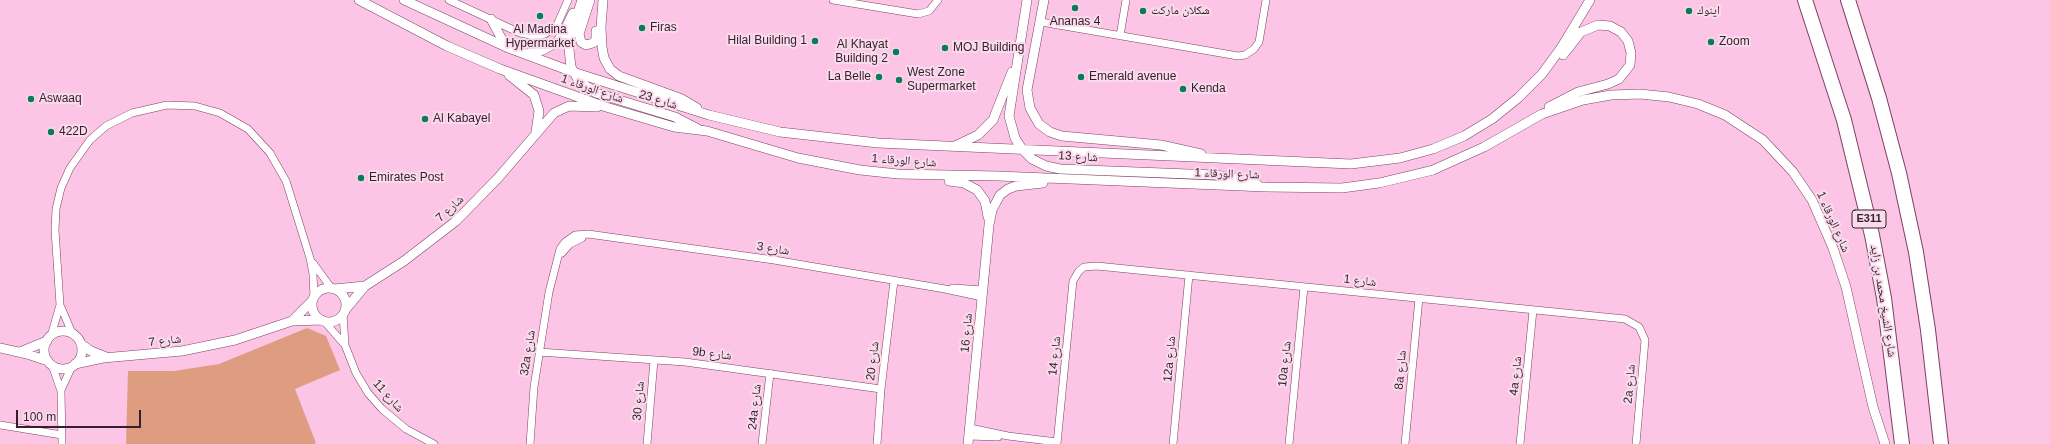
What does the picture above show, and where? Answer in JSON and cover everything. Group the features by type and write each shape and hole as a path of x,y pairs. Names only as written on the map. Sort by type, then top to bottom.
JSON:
{"highway":[{"name":"شارع الشيخ محمد بن زايد","path":"1805,0 1844,120 1871,228 1884,298 1902,444"},
{"path":"1848,0 1879,98 1899,173 1916,252 1928,330 1941,444"}],"street":[{"name":"شارع الورقاء 1","path":"359,0 446,46 500,69 606,107 674,127 699,130 798,158 860,170 916,175 998,176 1058,180 1342,188 1378,183 1415,175 1467,156 1542,114 1576,102 1611,95 1640,94 1669,97 1698,104 1725,115 1751,131 1774,150 1793,172 1812,200 1833,248 1846,287 1873,407 1885,444"},
{"name":"شارع الورقاء 1","path":"404,0 506,48 573,72 709,115 780,132 878,143 1351,164 1400,158 1433,149 1464,136 1501,112 1529,88 1555,57 1590,0"},
{"path":"449,0 525,35 540,35 557,25 568,0"},
{"path":"525,54 543,50 557,42 582,0"},
{"path":"573,72 569,56 570,42 582,0"},
{"path":"590,0 579,34 581,42 588,45 593,43 596,39 596,13 600,0"},
{"name":"شارع 23","path":"603,0 601,27 602,47 604,58 610,69 624,78 682,99 709,115"},
{"path":"833,0 918,14 929,11 938,0"},
{"name":"شارع 13","path":"1027,0 1009,116 1013,133 1022,149 1039,163 1053,168 1215,175 1236,178 1266,187"},
{"name":"شارع 13","path":"1044,0 1027,96 1032,113 1044,128 1062,136 1161,145 1214,159"},
{"path":"1120,36 1126,0"},
{"path":"1041,22 1233,55 1245,55 1254,49 1259,42 1266,0"},
{"path":"491,20 506,48"},
{"path":"1529,88 1552,68 1577,36 1586,29 1598,25 1610,26 1621,32 1628,41 1632,53 1630,65 1619,79 1608,84 1586,89 1570,95 1556,102 1542,114"},
{"path":"953,147 978,134 993,120 1000,106 1008,79 1016,66"},
{"path":"500,69 526,87 534,95 539,111 536,132"},
{"name":"شارع 23","path":"573,72 579,81 590,90 675,117 699,130"},
{"path":"61,391 73,365 82,353 81,344 72,333 60,305 55,220 58,198 65,178 82,149 102,129 127,115 156,107 178,105 210,109 230,118 256,136 270,153 281,172 310,258 313,274 314,312 323,321 337,320 344,312 344,297 333,289 310,258"},
{"name":"شارع 7","path":"344,312 364,286 404,261 456,221 498,178 549,117 564,108 579,105 606,107"},
{"name":"شارع 16","path":"916,175 964,183 973,187 985,201 989,225"},
{"name":"شارع 16","path":"969,436 989,225 994,204 1004,192 1016,186 1058,180"},
{"name":"شارع 3","path":"556,266 560,249 568,239 579,234 596,235 774,260 894,281 982,294"},
{"name":"32a شارع","path":"530,444 539,352 549,292 556,266"},
{"name":"شارع 1","path":"1079,271 1084,267 1097,266 1189,275 1625,319 1639,327"},
{"name":"شارع 14","path":"1057,443 1073,282 1079,271"},
{"name":"12a شارع","path":"1173,444 1189,275"},
{"name":"شارع 20","path":"877,444 881,389 894,281"},
{"name":"شارع 7","path":"333,289 364,286"},
{"name":"10a شارع","path":"1289,444 1304,287"},
{"path":"313,299 323,289 333,289"},
{"name":"8a شارع","path":"1405,444 1419,298"},
{"name":"شارع 7","path":"292,321 313,299"},
{"path":"60,305 44,353 50,363 61,391 62,444"},
{"name":"4a شارع","path":"1520,444 1533,310"},
{"name":"شارع 11","path":"344,312 345,345 356,373 378,405 406,429 434,444"},
{"name":"شارع 7","path":"73,365 109,358 153,355 200,348 247,337 292,321 323,321"},
{"name":"شارع 11","path":"323,321 345,345"},
{"name":"2a شارع","path":"1636,444 1645,340 1639,327"},
{"path":"20,352 59,332 72,333"},
{"name":"شارع 7","path":"81,344 91,351 109,358"},
{"path":"0,348 20,352 60,368 73,365"},
{"name":"9b شارع","path":"539,352 654,360 770,373 881,389"},
{"name":"شارع 30","path":"647,444 654,360"},
{"name":"24a شارع","path":"762,444 770,373"},
{"path":"0,425 62,435"},
{"path":"969,436 1008,436 1057,443"}],"shaded area":[{"path":"307,328 326,336 340,370 295,389 316,443 126,444 128,371 174,371 219,364"}],"place":[{"name":"Ananas 4","path":"1075,8"},
{"name":"شكلان ماركت","path":"1143,11"},
{"name":"اينوك","path":"1689,11"},
{"name":"Al Madina Hypermarket","path":"540,16"},
{"name":"Firas","path":"642,28"},
{"name":"Hilal Building 1","path":"815,41"},
{"name":"Zoom","path":"1711,42"},
{"name":"MOJ Building","path":"945,48"},
{"name":"Al Khayat Building 2","path":"896,52"},
{"name":"La Belle","path":"879,77"},
{"name":"Emerald avenue","path":"1081,77"},
{"name":"West Zone Supermarket","path":"899,80"},
{"name":"Kenda","path":"1183,89"},
{"name":"Aswaaq","path":"31,99"},
{"name":"Al Kabayel","path":"425,119"},
{"name":"422D","path":"51,132"},
{"name":"Emirates Post","path":"361,178"}]}
